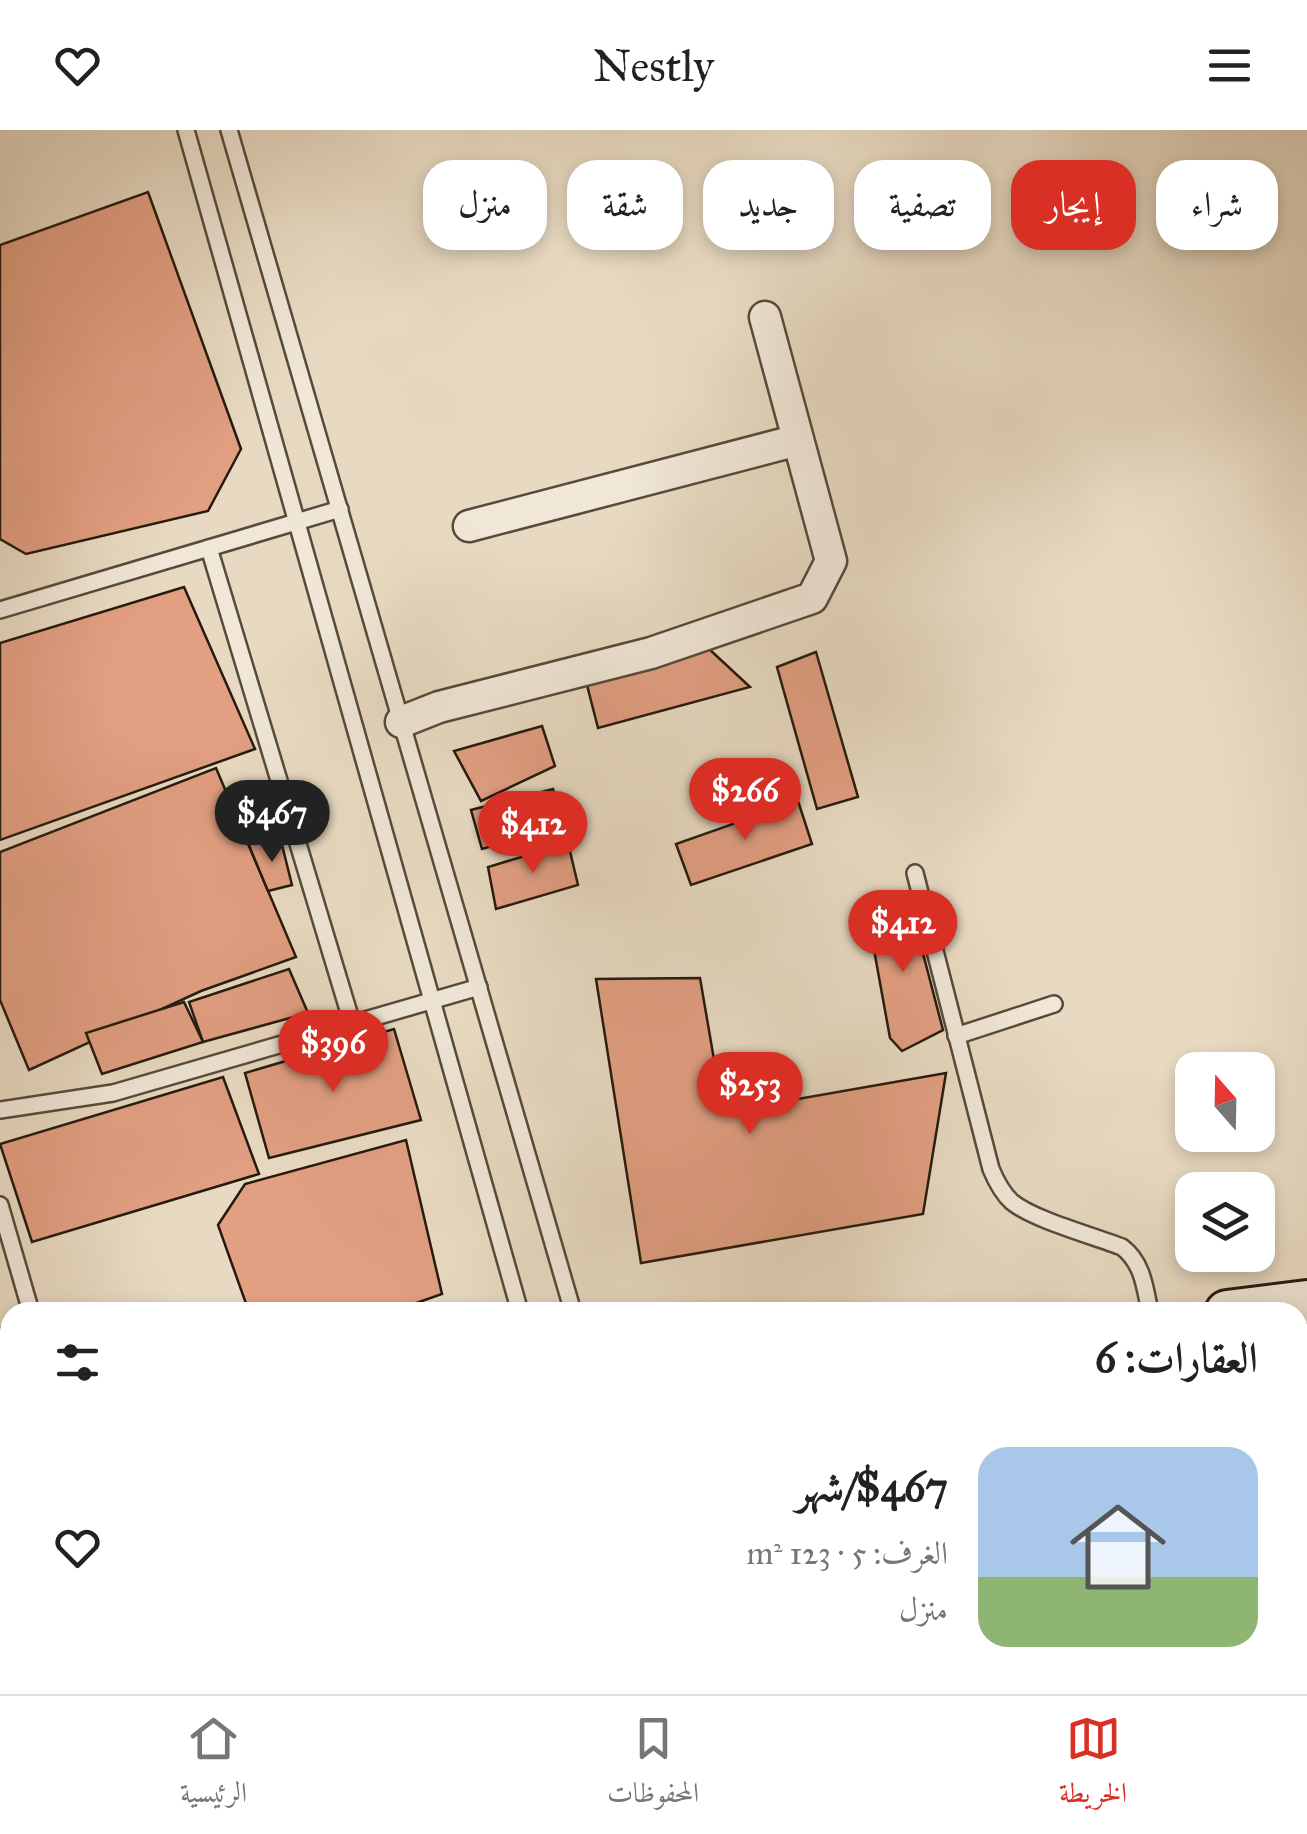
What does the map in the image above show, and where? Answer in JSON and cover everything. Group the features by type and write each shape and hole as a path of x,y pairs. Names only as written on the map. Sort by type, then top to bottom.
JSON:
{"street":[{"path":"401,722 440,708 651,653 812,598 831,561 765,316"},
{"path":"469,526 798,440"}],"lane":[{"path":"186,130 517,1302"},
{"path":"229,130 570,1302"},
{"path":"0,610 340,510"},
{"path":"209,548 352,1022"},
{"path":"915,873 998,1186 1027,1211 1129,1252 1136,1258 1148,1302"},
{"path":"0,1110 113,1093 478,987"},
{"path":"956,1036 1054,1004"},
{"path":"0,1204 28,1302"}],"building":[{"path":"148,192 241,449 208,511 26,554 0,539 0,245"},
{"path":"184,587 255,749 0,840 0,643"},
{"path":"708,648 750,687 598,728 587,685"},
{"path":"816,652 858,797 817,809 777,667"},
{"path":"542,726 555,766 481,801 454,751"},
{"path":"216,768 296,957 201,991 29,1070 0,1000 0,852"},
{"path":"553,789 565,825 482,849 471,810"},
{"path":"798,801 812,844 691,885 676,844"},
{"path":"248,843 282,845 292,885 268,891"},
{"path":"568,843 578,885 496,909 488,867"},
{"path":"908,896 943,1030 902,1051 890,1038 867,911"},
{"path":"289,969 308,1013 203,1042 189,1002"},
{"path":"700,978 723,1112 946,1073 923,1214 641,1263 596,979"},
{"path":"184,1002 203,1042 102,1074 86,1033"},
{"path":"394,1029 421,1120 269,1158 245,1073"},
{"path":"223,1077 259,1174 32,1242 0,1144"},
{"path":"406,1140 442,1294 419,1302 245,1302 218,1225 245,1184"}]}
